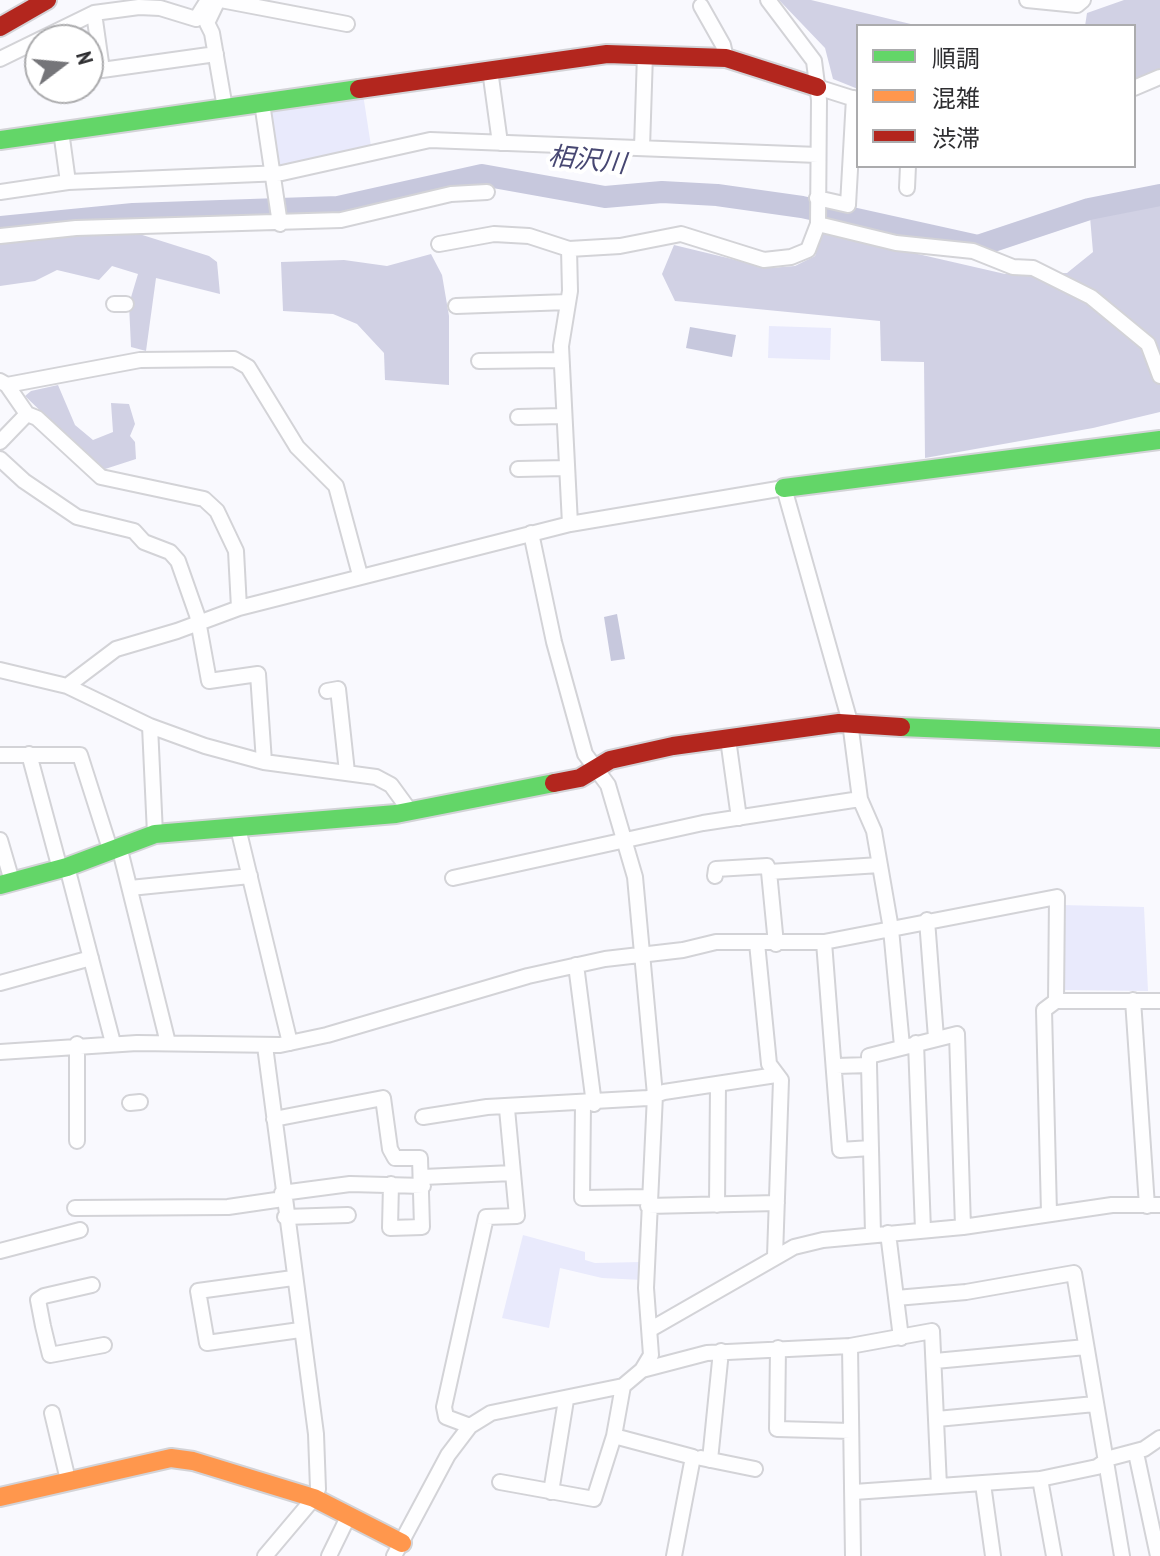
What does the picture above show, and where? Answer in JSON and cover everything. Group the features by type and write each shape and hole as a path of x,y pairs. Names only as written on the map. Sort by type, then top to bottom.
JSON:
{"street":[{"path":"0,27 47,0"},
{"path":"0,59 94,13 139,7 160,8 196,19 208,0"},
{"path":"225,108 207,23 220,0 347,24"},
{"path":"439,244 494,234 529,236 569,249 620,246 681,234 764,260 791,257 808,250 817,211 817,87 814,61 768,0"},
{"path":"1027,0 1077,5 1083,0"},
{"path":"701,6 723,45 726,58"},
{"path":"94,13 102,70 216,54"},
{"path":"0,140 607,54 726,58 856,99 848,205 817,211"},
{"path":"642,148 645,54"},
{"path":"490,70 500,143"},
{"path":"1136,87 1160,77"},
{"path":"262,103 280,221"},
{"path":"61,131 68,182"},
{"path":"0,192 68,182 273,173 430,140 818,155"},
{"path":"907,188 908,168"},
{"path":"0,236 76,228 341,220 451,194 487,192"},
{"path":"817,211 896,243 973,251 1013,267 1033,268 1091,297 1140,337 1152,351 1160,376"},
{"path":"569,249 568,302 561,360 570,524"},
{"path":"456,306 568,302"},
{"path":"239,608 236,551 217,511 204,499 101,477 27,414 3,383 140,360 234,359 248,367 297,447 336,486 360,575"},
{"path":"479,361 561,360"},
{"path":"0,442 27,414"},
{"path":"518,417 563,416"},
{"path":"67,686 116,649 239,608 570,524 784,488 954,469 1160,440"},
{"path":"0,459 24,481 77,517 134,531 144,542 170,552 186,575 209,681 258,674 264,762"},
{"path":"518,469 566,468"},
{"path":"784,488 850,722 860,799 874,831 909,1044 923,1230"},
{"path":"0,1497 171,1458 193,1461 314,1498 349,1515 400,1551 448,1455 470,1426 491,1413 623,1386 642,1370 651,1355 646,1288 655,1095 635,877 608,785 585,754 554,642 531,533"},
{"path":"0,670 67,686 150,726 264,762 376,777 391,785 410,811"},
{"path":"327,691 338,689 347,772"},
{"path":"0,840 6,883 63,868 155,834 410,811 580,778 610,760 661,749 850,722 954,731 1160,738"},
{"path":"150,726 155,834"},
{"path":"728,739 739,818"},
{"path":"29,754 91,958 113,1043"},
{"path":"0,755 80,755 130,888 168,1043"},
{"path":"453,878 624,840 860,799"},
{"path":"238,828 290,1043"},
{"path":"769,872 880,865"},
{"path":"715,876 716,869 767,866 776,944"},
{"path":"130,888 250,876"},
{"path":"0,1052 77,1044 240,1042 265,1046 290,1043 576,965 683,950 716,942 824,942 1057,897 1056,1001"},
{"path":"927,920 936,1038"},
{"path":"824,942 826,1003 836,1066 840,1150 871,1148"},
{"path":"757,943 769,1064 781,1080 775,1256"},
{"path":"0,983 91,958"},
{"path":"576,965 589,1104 582,1198 717,1205 777,1203"},
{"path":"651,1329 775,1256 823,1240 963,1227 1112,1205 1154,1206 1133,1000"},
{"path":"1049,1213 1044,1010 1056,1001 1160,1001"},
{"path":"901,1338 896,1298 881,1233 871,1148 869,1056 957,1034 963,1227"},
{"path":"77,1044 77,1141"},
{"path":"265,1046 293,1278 316,1434 318,1489 314,1498 265,1556"},
{"path":"836,1066 869,1065"},
{"path":"423,1117 487,1107 507,1109 589,1104 776,1075"},
{"path":"717,1205 718,1085"},
{"path":"274,1119 383,1098 390,1149 395,1158 420,1158 422,1227 390,1228 391,1184"},
{"path":"470,1426 446,1417 444,1407 486,1217 517,1216 507,1109"},
{"path":"75,1208 228,1207 350,1184 391,1184 513,1173"},
{"path":"285,1217 348,1215"},
{"path":"0,1251 80,1230"},
{"path":"896,1298 966,1292 1074,1273 1122,1556"},
{"path":"293,1278 198,1291 207,1343 300,1330"},
{"path":"92,1285 38,1300 43,1326 50,1355 104,1345"},
{"path":"642,1370 721,1351 850,1346 932,1331 939,1486"},
{"path":"850,1346 854,1420 851,1431 853,1556"},
{"path":"935,1361 1086,1347"},
{"path":"778,1348 777,1429 851,1431"},
{"path":"710,1460 721,1351"},
{"path":"500,1482 594,1499 614,1436 623,1386"},
{"path":"551,1492 566,1400"},
{"path":"937,1419 1095,1404"},
{"path":"52,1413 68,1480"},
{"path":"614,1436 693,1457 755,1469"},
{"path":"854,1492 1040,1479 1097,1467 1136,1453 1160,1438"},
{"path":"1136,1453 1158,1556"},
{"path":"674,1556 693,1457"},
{"path":"1040,1479 1054,1556"},
{"path":"983,1484 993,1556"},
{"path":"329,1556 349,1515"}],"shaded area":[{"path":"779,0 811,0 911,24 856,24 856,88 833,79 825,48"},
{"path":"1124,0 1160,0 1160,74 1136,83 1136,24 1085,24 1087,13"},
{"path":"363,94 371,146 277,167 267,108"},
{"path":"1160,197 1160,412 1093,428 925,458 924,362 881,361 880,321 675,301 662,274 674,245 769,268 795,266 815,256 822,232 1005,274 1067,273 1093,252 1089,205"},
{"path":"88,233 136,233 209,256 217,262 220,294 156,278 146,351 131,347 129,304 138,274 112,266 99,280 57,270 35,281 0,286 0,241"},
{"path":"431,254 442,275 449,316 449,385 385,380 384,353 357,324 333,314 283,311 281,262 344,260 387,266"},
{"path":"769,326 831,328 830,360 768,358"},
{"path":"690,327 736,335 732,357 686,348"},
{"path":"58,385 75,425 93,440 113,432 111,403 129,404 135,424 130,436 135,442 136,459 102,470 25,396 31,391"},
{"path":"617,614 625,659 611,661 604,617"},
{"path":"1062,905 1144,907 1148,991 1063,990"},
{"path":"523,1235 585,1252 585,1260 595,1263 641,1262 642,1280 602,1278 560,1268 549,1328 502,1318"}],"waterway":[{"name":"相沢川","path":"0,227 133,214 338,207 482,175 605,197 662,192 717,195 802,207 978,246 1089,209 1160,195"}],"traffic: fast":[{"path":"0,140 359,89"},
{"path":"784,488 1160,440"},
{"path":"901,727 1160,738"},
{"path":"0,885 67,867 155,834 396,814 554,783"}],"traffic: slow":[{"path":"0,1497 171,1458 193,1461 314,1498 402,1543"}],"traffic: jam":[{"path":"0,27 47,0"},
{"path":"359,89 607,54 726,58 817,87"},
{"path":"554,783 580,778 610,760 673,746 839,723 901,727"}]}
